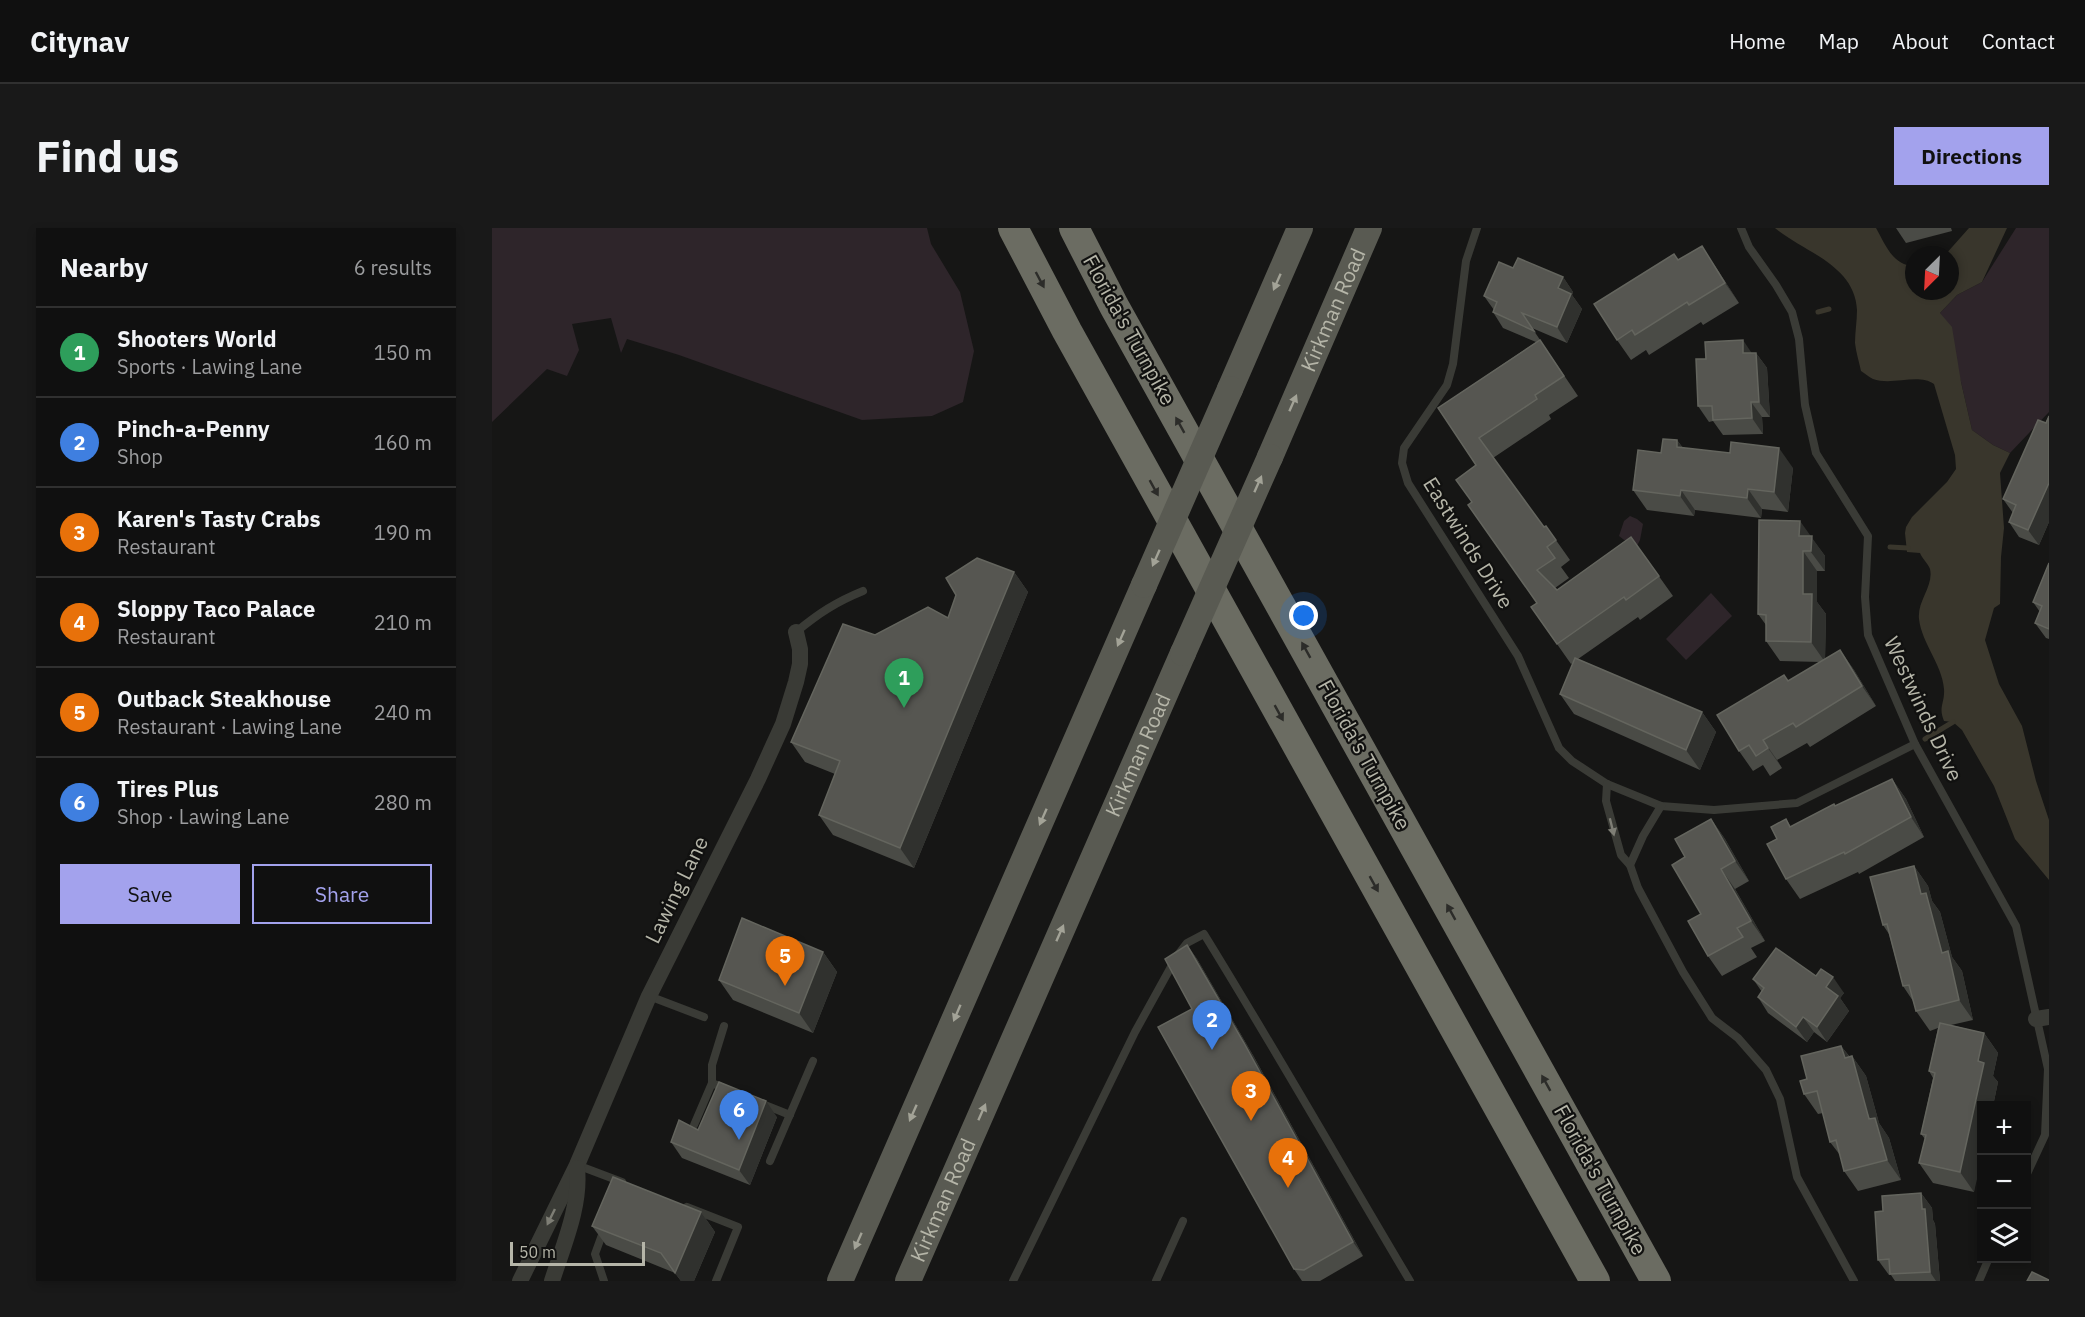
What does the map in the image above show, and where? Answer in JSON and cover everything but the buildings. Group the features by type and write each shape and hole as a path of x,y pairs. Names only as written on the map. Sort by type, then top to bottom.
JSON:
{"highway":[{"path":"1013,228 1067,331 1594,1281"},
{"name":"Florida's Turnpike","path":"1074,228 1114,306 1656,1281"}],"main road":[{"path":"840,1281 1300,228"},
{"name":"Kirkman Road","path":"908,1281 1369,228"}],"street":[{"name":"Lawing Lane","path":"520,1281 576,1164 649,996 758,779 783,724 800,664 800,649 796,632"},
{"name":"Lawing Lane","path":"552,1281 569,1230 579,1183 576,1164"}],"lane":[{"name":"Eastwinds Drive","path":"1476,228 1466,261 1453,364 1447,385 1404,448 1402,463 1408,483 1518,656 1559,748 1572,761 1607,784 1661,806 1714,810 1797,803 1915,744"},
{"name":"Westwinds Drive","path":"1741,228 1749,247 1792,312 1799,339 1805,405 1816,453 1868,536 1865,597 1868,635 1915,744 2016,927 2043,1018 2048,1069 2045,1135 2031,1165"},
{"path":"796,632 816,615 837,602 863,591"},
{"path":"1607,784 1605,801 1621,855 1630,865 1638,888 1683,972 1712,1018 1738,1038 1766,1070 1780,1099 1797,1177 1854,1281"},
{"path":"1630,865 1643,836 1661,806"},
{"path":"1013,1281 1135,1032 1177,956 1187,943 1204,934 1272,1045 1410,1281"},
{"path":"649,996 704,1017"},
{"path":"694,1125 712,1083 712,1065 724,1026"},
{"path":"770,1161 813,1061"},
{"path":"712,1083 732,1091"},
{"path":"751,1099 790,1115"},
{"path":"576,1164 630,1185"},
{"path":"674,1202 738,1227 716,1281"},
{"path":"1156,1281 1183,1221"},
{"path":"603,1232 595,1254 604,1281"},
{"path":"1979,1281 1987,1263"}],"shaded area":[{"path":"492,228 927,228 931,244 960,292 974,351 963,402 932,416 862,420 679,355 627,339 621,353 611,318 572,324 579,350 567,376 547,369 492,422"},
{"path":"1775,228 1876,228 1890,253 1905,264 1905,300 1952,300 1940,313 1952,327 1972,430 1993,445 2010,453 2000,473 2004,528 2000,604 1994,608 1985,640 1999,684 2022,726 2049,820 2049,880 2015,839 1994,786 1962,730 1953,722 1944,721 1942,708 1944,689 1940,671 1921,628 1920,606 1931,575 1920,553 1907,552 1906,527 1912,517 1947,482 1956,469 1955,455 1934,384 1913,379 1880,381 1861,371 1855,343 1857,310 1854,295 1847,282 1826,261"},
{"path":"1969,228 2007,228 1982,282 1959,294 1959,246 1953,246"},
{"path":"2016,228 2049,228 2049,412 2010,453 1993,445 1972,430 1961,382 1940,313 1952,300 1959,300 1959,294 1982,282"},
{"path":"1630,516 1643,524 1637,546 1632,546 1619,536 1624,521"},
{"path":"1711,593 1732,616 1686,660 1666,639"}],"waterway":[{"path":"1818,312 1829,309"},
{"path":"1890,547 1908,548"},
{"path":"1925,739 1953,722"}],"place":[{"name":"Shooters World","path":"904,708"},
{"name":"Outback Steakhouse","path":"785,986"},
{"name":"Pinch-a-Penny","path":"1212,1050"},
{"name":"Karen's Tasty Crabs","path":"1251,1121"},
{"name":"Tires Plus","path":"739,1140"},
{"name":"Sloppy Taco Palace","path":"1288,1188"}]}
